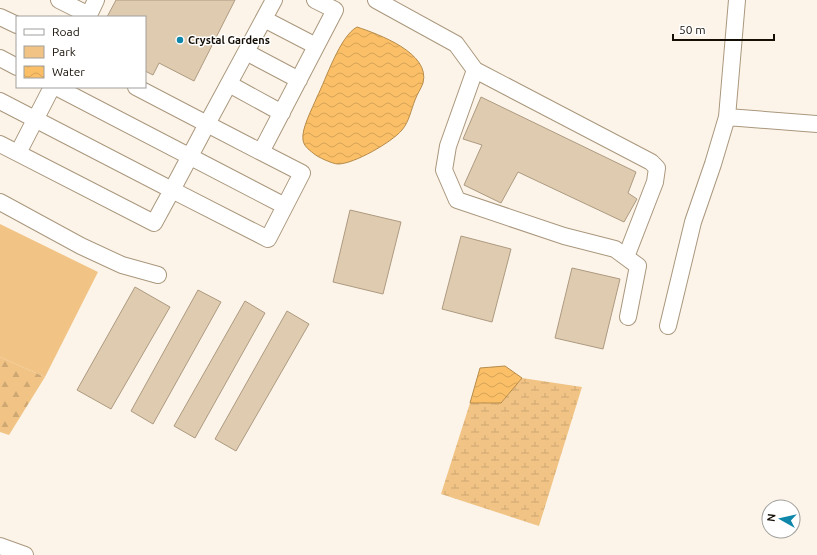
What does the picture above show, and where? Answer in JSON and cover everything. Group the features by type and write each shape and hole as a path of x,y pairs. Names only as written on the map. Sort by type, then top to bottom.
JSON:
{"street":[{"path":"59,0 88,16 96,0"},
{"path":"0,144 154,223 274,0"},
{"path":"261,152 335,10 315,0"},
{"path":"376,0 456,44 475,70 651,162 657,168 655,182 626,257"},
{"path":"668,326 693,222 727,117 737,0"},
{"path":"0,17 16,25"},
{"path":"264,19 316,46"},
{"path":"246,52 299,80"},
{"path":"0,58 16,66"},
{"path":"475,70 448,146 444,170 457,200 564,236 614,249 626,257 638,266 628,317"},
{"path":"229,84 282,112"},
{"path":"18,153 51,88"},
{"path":"58,88 285,206"},
{"path":"0,101 268,239 302,173 138,88"},
{"path":"727,117 817,124"},
{"path":"0,202 88,249 122,265 158,275"},
{"path":"0,546 25,555"}],"green space":[{"path":"0,224 98,272 45,377 0,357"},
{"path":"0,357 45,377 9,435 0,432"},
{"path":"522,378 582,387 539,526 441,494 470,403 501,403"}],"water":[{"path":"357,27 377,34 401,46 411,54 419,63 423,72 423,83 410,116 402,130 397,135 372,152 345,163 336,164 315,155 309,150 304,144 303,135 308,118 339,48 351,32"},
{"path":"505,366 522,378 501,403 470,403 480,368"}],"building":[{"name":"Crystal Gardens","path":"116,0 235,0 194,81 159,63 153,75 146,72 146,16 108,16"},
{"path":"481,97 636,172 628,193 637,199 624,222 518,172 501,203 464,185 482,145 463,139"},
{"path":"350,210 401,222 383,294 333,282"},
{"path":"461,236 511,249 492,322 442,309"},
{"path":"572,268 620,279 603,349 555,338"},
{"path":"135,287 170,307 111,409 77,390"},
{"path":"198,290 221,302 153,424 131,411"},
{"path":"245,301 265,313 195,438 174,426"},
{"path":"287,311 309,324 236,451 215,439"}],"place":[{"name":"Crystal Gardens","path":"180,40"}]}
